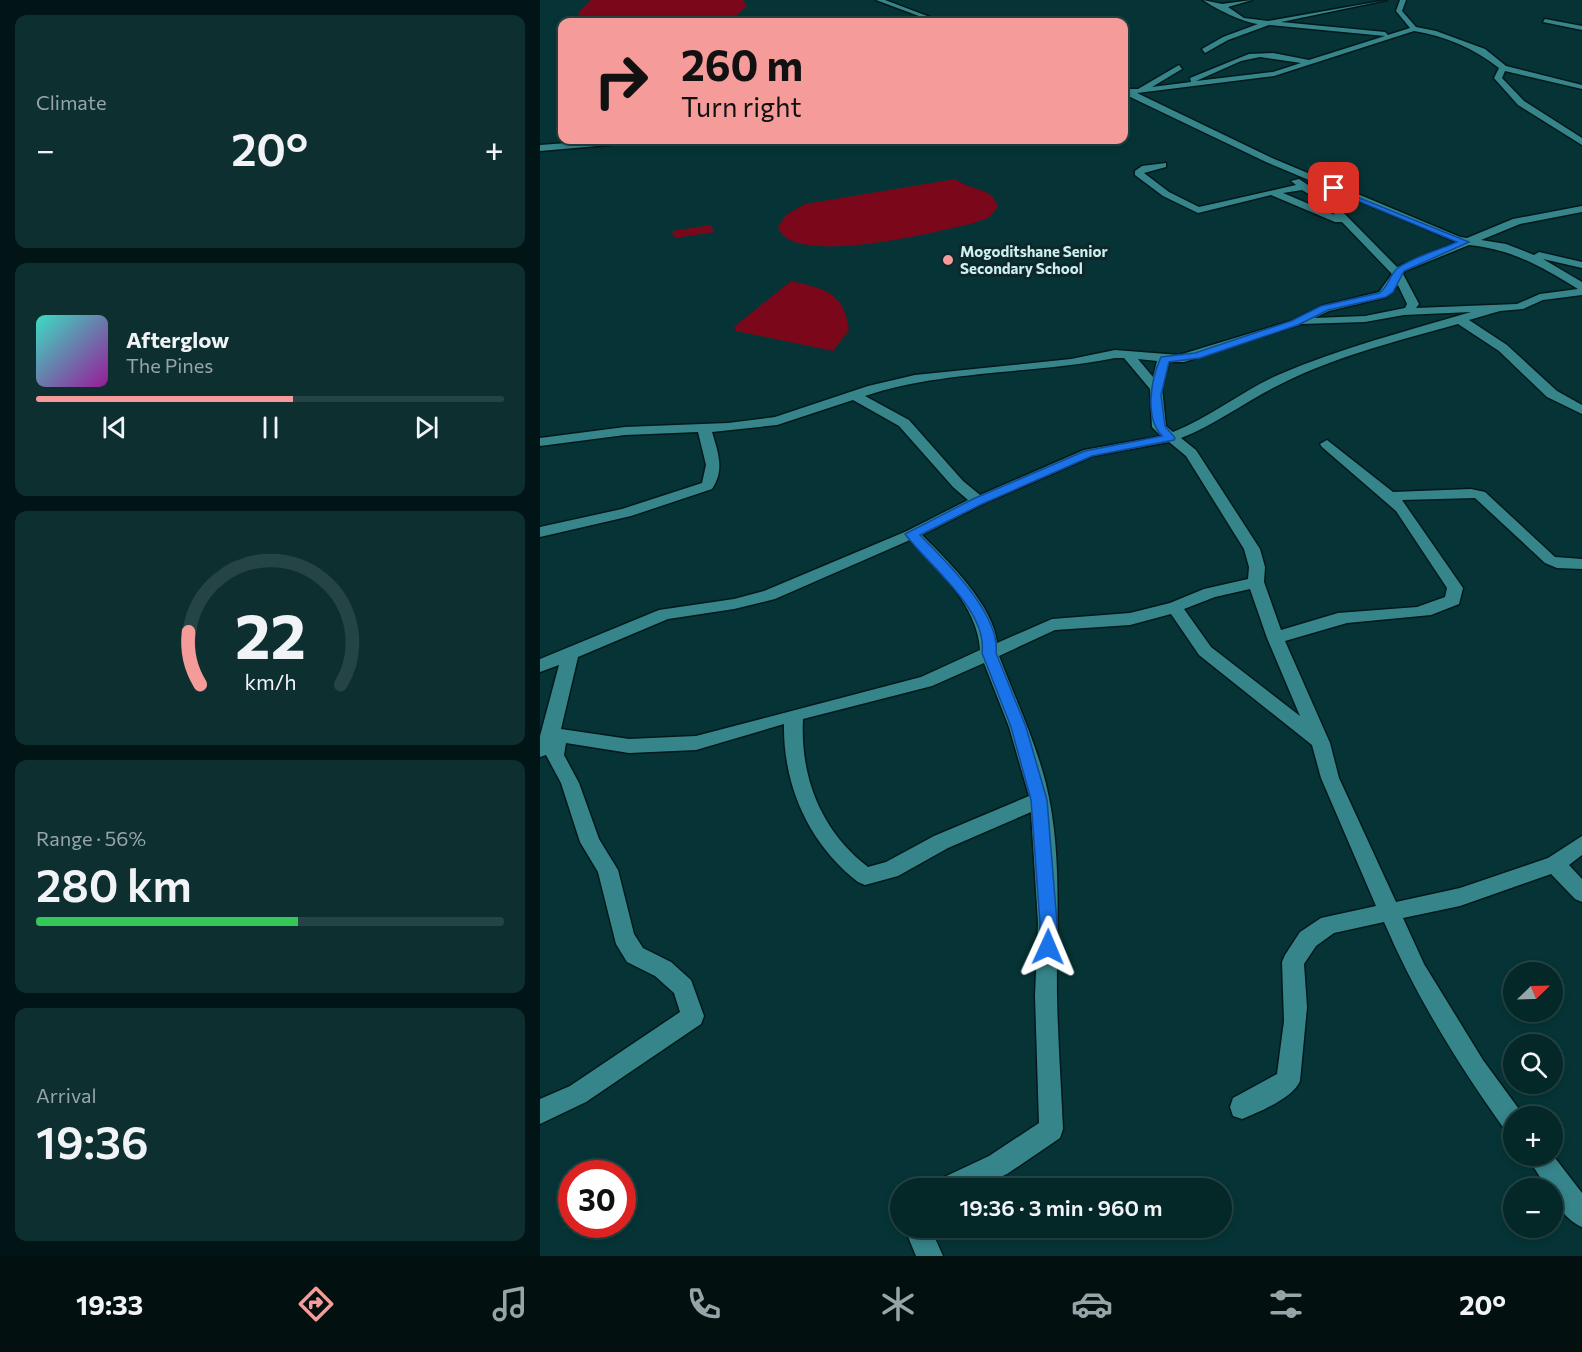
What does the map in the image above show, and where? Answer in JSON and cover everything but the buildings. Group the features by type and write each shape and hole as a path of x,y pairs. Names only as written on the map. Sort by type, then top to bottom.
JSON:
{"street":[{"path":"879,0 929,18"},
{"path":"1206,0 1222,6 1242,19 1356,33 1399,34"},
{"path":"1222,6 1249,0"},
{"path":"1205,51 1221,40 1266,23 1356,8 1384,0"},
{"path":"1403,0 1399,11 1414,29"},
{"path":"1284,19 1306,11 1309,6"},
{"path":"1299,16 1356,33"},
{"path":"1242,19 1243,30"},
{"path":"1545,21 1582,28"},
{"path":"1141,90 1174,88 1266,75 1311,63 1414,29 1434,32 1482,51 1503,68 1582,87"},
{"path":"1243,30 1258,39"},
{"path":"1221,67 1223,61 1235,51"},
{"path":"1152,102 1159,93 1256,54 1276,54 1311,63"},
{"path":"1141,90 1179,67"},
{"path":"1503,68 1498,78 1521,103 1582,142"},
{"path":"1128,92 1187,82"},
{"path":"1128,93 1152,102 1269,160 1464,242 1491,244 1582,266"},
{"path":"540,148 580,144"},
{"path":"540,158 603,144"},
{"path":"1269,160 1328,202 1397,273 1413,304 1412,308 1404,312"},
{"path":"1163,165 1145,168 1138,173 1144,179 1194,208 1206,210 1270,192 1304,187"},
{"path":"1270,192 1333,216 1353,228"},
{"path":"540,442 625,430 704,428 777,421 854,395 915,379 1071,363 1103,355 1128,355 1164,360 1197,356 1295,323 1325,308 1383,295 1390,291 1397,273 1464,242 1517,221 1582,209"},
{"path":"1514,250 1582,287"},
{"path":"1295,323 1365,319 1404,312 1524,306 1540,297 1582,292"},
{"path":"540,666 570,656 665,614 734,604 769,595 912,534 978,501 1099,450 1170,438 1204,424 1282,378 1372,345 1499,308"},
{"path":"1460,320 1503,348 1552,394 1582,410"},
{"path":"1128,355 1156,388"},
{"path":"1164,360 1156,388 1159,427 1191,453 1252,549 1257,567 1256,582 1275,638 1322,743 1330,778 1416,972 1475,1068 1503,1107"},
{"path":"854,395 904,423 958,484 978,501"},
{"path":"540,532 626,513 707,486 712,477 713,462 704,428"},
{"path":"1275,638 1346,617 1428,610 1446,605 1453,600 1455,588 1390,496 1327,444"},
{"path":"1390,496 1471,493 1480,495 1550,560 1582,564"},
{"path":"912,534 950,573 982,621 990,645 989,653 1018,727 1039,800 1049,923 1046,996 1051,1129 998,1165 970,1178"},
{"path":"554,734 630,746 675,746 696,743 794,715 926,682 1052,625 1106,623 1175,607 1209,593 1256,582"},
{"path":"1175,607 1188,630 1205,651 1322,743"},
{"path":"540,1112 578,1094 693,1016 683,987 663,969 635,955 624,937 608,870 590,842 570,783 555,755 554,734 570,656"},
{"path":"794,715 792,743 805,800 848,865 865,876 891,870 941,842 1039,800"},
{"path":"540,750 554,734"},
{"path":"1242,1107 1288,1082 1298,1005 1293,962 1308,939 1340,921 1390,913 1460,897 1555,864 1582,844"},
{"path":"1555,864 1582,893"},
{"path":"1546,1166 1582,1214"},
{"path":"922,1238 930,1256"}],"shaded area":[{"path":"591,0 743,0 747,6 733,18 583,18 578,13"},
{"path":"956,179 990,195 998,207 988,218 974,223 868,244 809,245 789,239 778,227 786,215 805,204"},
{"path":"711,225 714,232 675,238 672,231"},
{"path":"791,281 831,294 843,307 849,330 833,351 736,331 734,327"}],"place":[{"name":"Mogoditshane Senior Secondary School","path":"948,260"}],"route":[{"path":"1048,947 1049,923 1043,824 1036,784 1018,727 989,653 990,645 982,621 950,573 912,534 978,501 1089,453 1110,447 1170,438 1159,427 1156,395 1164,360 1197,356 1295,323 1325,308 1383,295 1390,291 1394,277 1401,269 1464,242 1334,188"}]}
